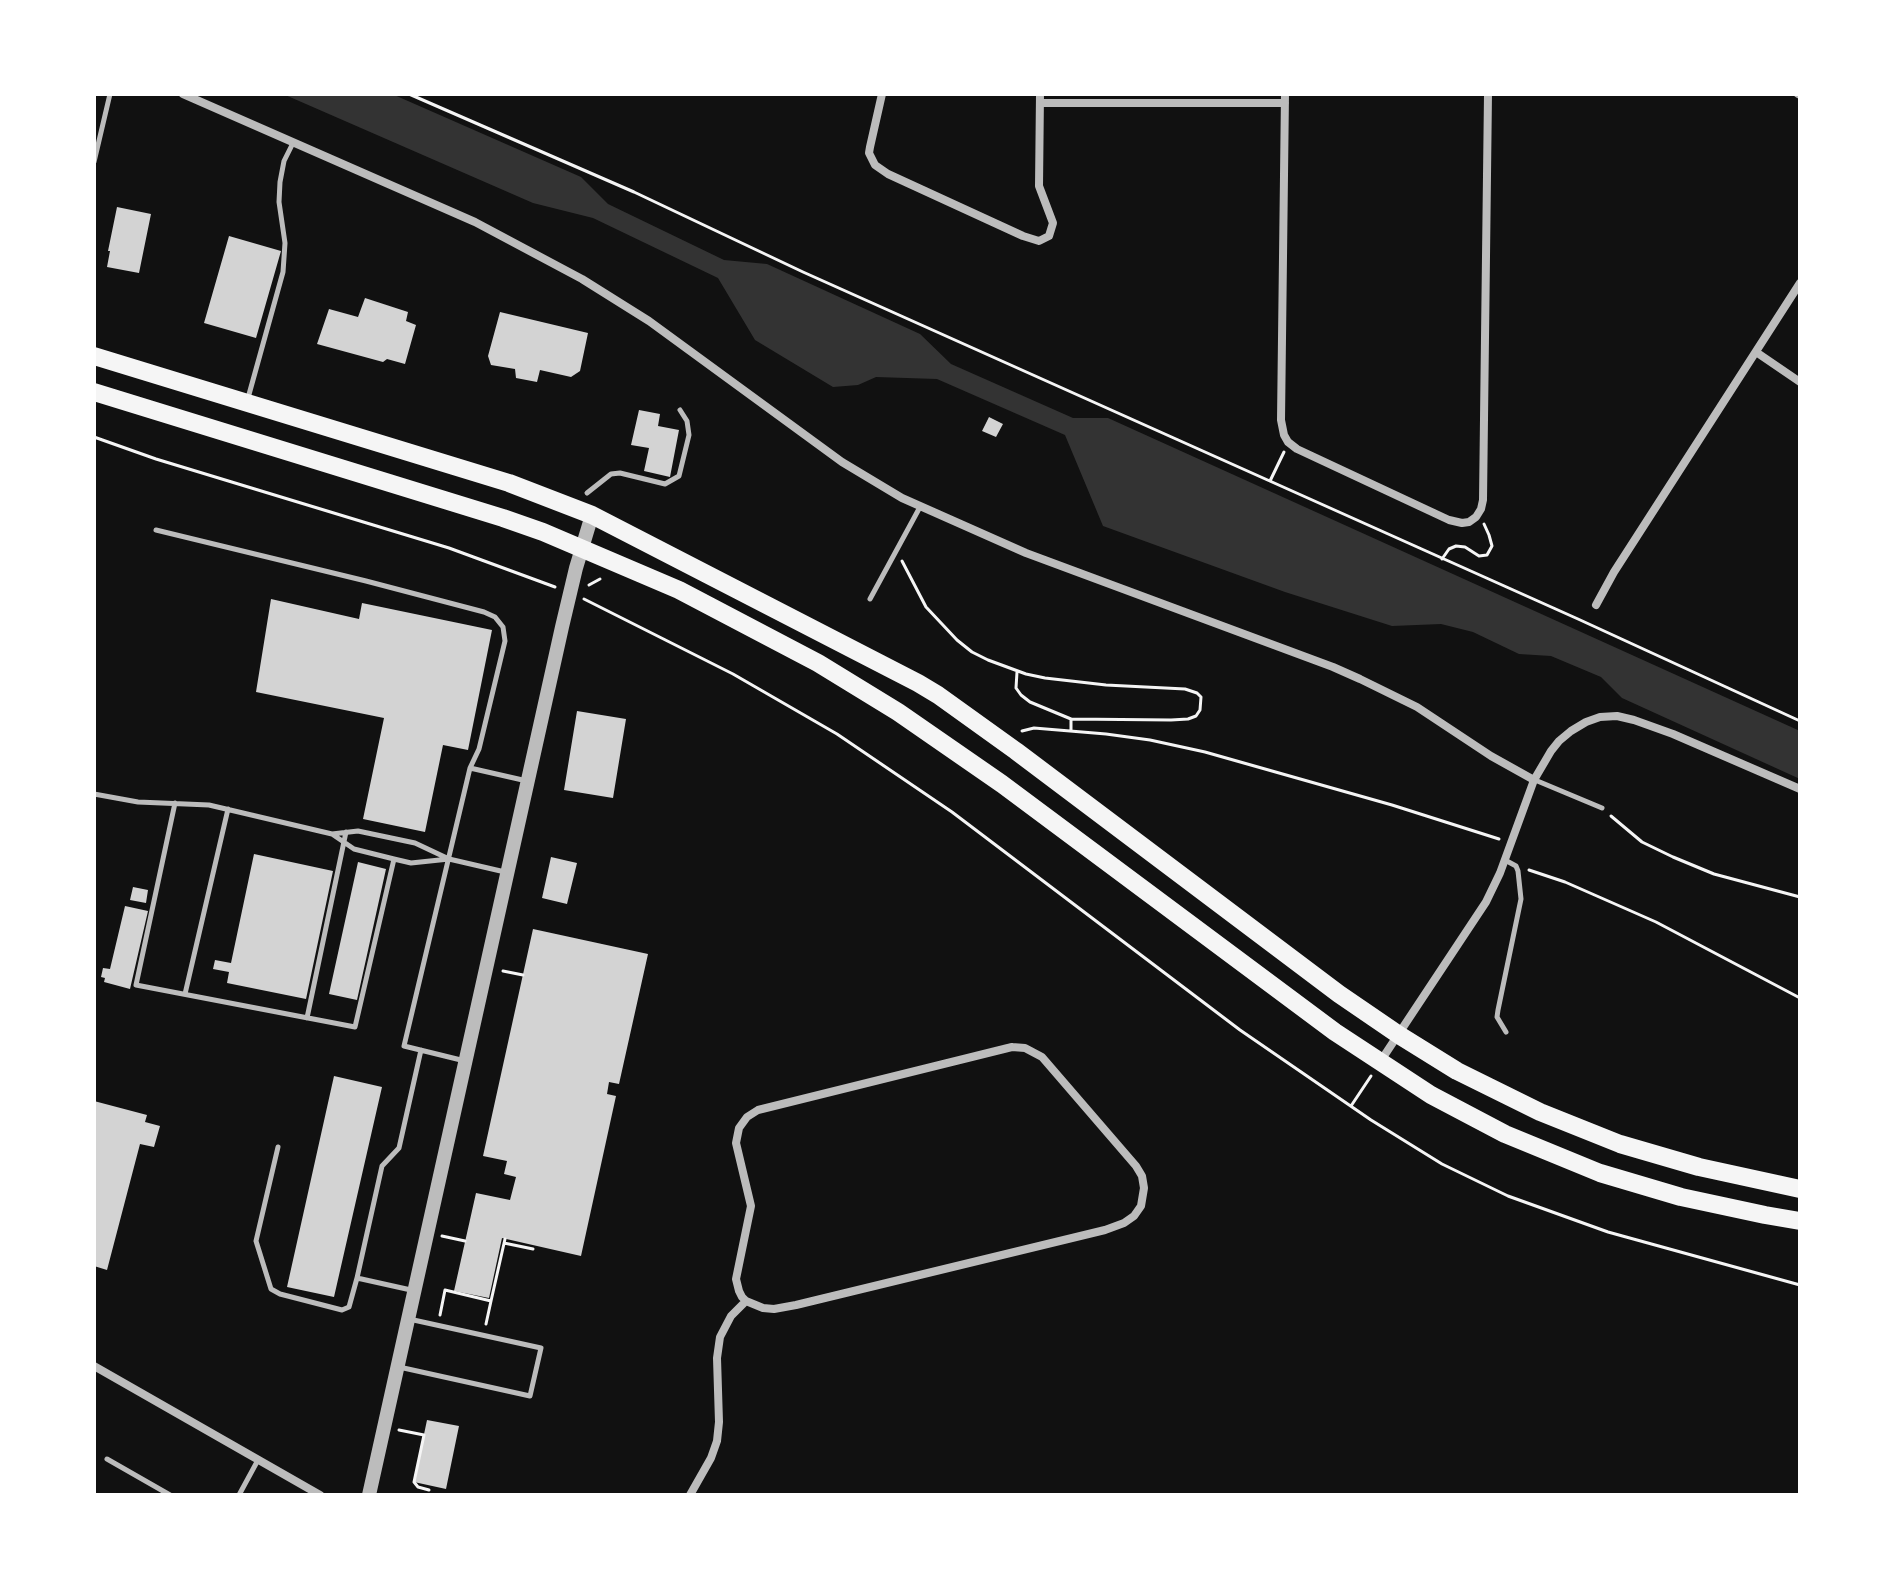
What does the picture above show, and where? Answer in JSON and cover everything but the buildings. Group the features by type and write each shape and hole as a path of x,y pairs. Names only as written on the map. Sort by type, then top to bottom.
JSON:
{"main road":[{"path":"94,356 509,483 592,515 938,695 1339,994 1432,1057 1513,1100 1620,1144 1699,1167 1800,1189"},
{"path":"94,392 465,505 543,532 711,605 818,663 898,712 1002,784 1298,1005 1379,1063 1431,1095 1505,1134 1600,1173 1681,1197 1800,1221"}],"street":[{"path":"183,94 475,222 582,279 649,321 842,462 920,507 1026,553 1333,667 1417,707 1491,756 1534,780"},
{"path":"882,94 869,153 875,165 915,187 1039,241 1049,236 1053,223 1039,186 1040,98 1285,98 1281,420 1284,435 1291,445 1449,520 1465,523 1478,515 1484,496 1488,94"},
{"path":"1596,605 1614,572 1800,283"},
{"path":"1756,352 1800,382"},
{"path":"369,1495 506,872 581,548 592,515"},
{"path":"1379,1063 1486,902 1534,780 1551,751 1571,731 1600,717 1617,716 1634,720 1800,789"},
{"path":"1025,1048 1042,1057 1136,1166 1144,1182 1143,1200 1134,1216 1105,1230 785,1308 763,1308 746,1301 736,1279 751,1206 736,1143 742,1122 758,1110 997,1050 1025,1048"},
{"path":"690,1495 717,1441 720,1337 731,1316 746,1301"},
{"path":"94,1366 320,1495"}],"lane":[{"path":"94,162 110,94"},
{"path":"246,403 283,272 285,243 279,202 280,182 284,161 293,143"},
{"path":"587,493 611,474 620,473 665,484 679,476 689,435 687,421 680,410"},
{"path":"870,599 920,507"},
{"path":"156,530 484,612 495,617 503,627 505,641 479,749 470,768 404,1046 465,1061"},
{"path":"470,768 527,781"},
{"path":"1534,780 1602,808"},
{"path":"94,794 138,802 209,805 228,809 332,834 354,849 411,863 449,859"},
{"path":"175,803 136,985 355,1027 394,859"},
{"path":"185,994 228,809"},
{"path":"332,834 358,831 415,843 449,859 506,872"},
{"path":"307,1018 346,832"},
{"path":"1504,860 1516,866 1521,899 1497,1017 1506,1032"},
{"path":"278,1147 256,1241 271,1289 342,1310 349,1307 382,1166 399,1148 421,1050"},
{"path":"357,1278 414,1291"},
{"path":"398,1366 530,1396 541,1348 408,1319"},
{"path":"107,1459 170,1495"},
{"path":"239,1495 258,1460"}],"path":[{"path":"409,94 634,192 803,272 1442,559 1579,617 1800,721"},
{"path":"94,437 449,548 553,586"},
{"path":"1270,481 1282,457"},
{"path":"1442,559 1449,549 1456,546 1465,547 1479,556 1487,555 1492,546 1484,526"},
{"path":"896,550 926,607 972,652 1017,671 1045,678 1185,689 1201,697 1200,710 1188,719 1071,719 1030,702 1021,695 1016,688 1017,671"},
{"path":"581,598 777,698 881,763 952,812 1240,1030 1434,1159 1508,1196 1608,1232 1800,1285"},
{"path":"1071,719 1071,731"},
{"path":"1022,731 1034,728 1106,734 1205,752 1510,842"},
{"path":"1602,808 1642,842 1673,857 1714,874 1800,897"},
{"path":"1516,866 1609,900 1800,998"},
{"path":"500,970 523,975"},
{"path":"1351,1106 1379,1063"},
{"path":"442,1236 465,1241"},
{"path":"484,1335 505,1241 533,1249"},
{"path":"437,1325 445,1290 491,1301"},
{"path":"399,1430 424,1435 414,1482 418,1487 429,1490"}],"shaded area":[{"path":"283,94 392,94 581,177 608,204 724,260 767,264 920,334 951,364 1073,418 1108,418 1800,731 1800,779 1622,698 1601,677 1551,656 1519,654 1473,632 1441,624 1392,626 1285,592 1103,526 1065,435 937,379 876,377 858,385 833,387 755,340 718,278 593,218 533,203"}]}
